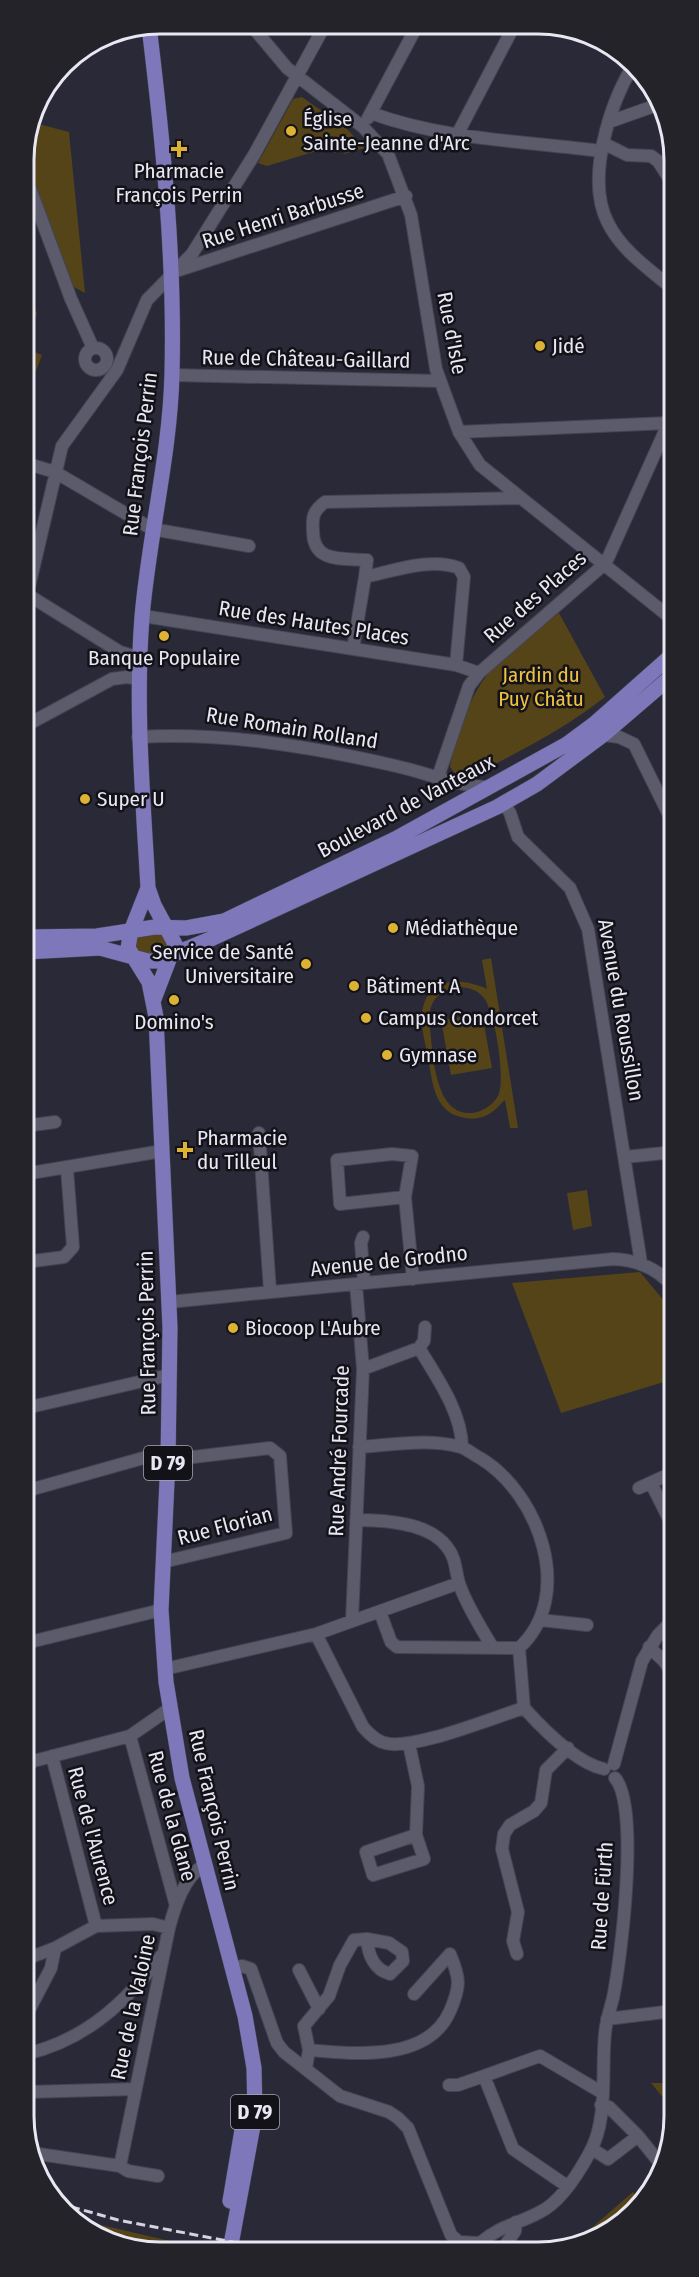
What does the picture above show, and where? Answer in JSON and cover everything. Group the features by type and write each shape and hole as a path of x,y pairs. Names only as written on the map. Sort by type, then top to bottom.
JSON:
{"main road":[{"name":"Rue François Perrin","path":"150,35 172,248 172,375 168,428 152,529 142,616 139,679 138,736 148,888 154,905 174,939 173,955 165,968 154,999"},
{"name":"Boulevard de Vanteaux","path":"35,951 100,948 148,961 173,955 494,795 594,724 664,662"},
{"name":"Boulevard de Vanteaux","path":"35,937 98,936 131,930 186,928 224,921 494,795 537,784 603,735 664,683"},
{"name":"Rue François Perrin","path":"148,888 131,930 128,948 149,982 154,999 162,1152 169,1302 168,1456 161,1610 165,1669 169,1709 182,1778 245,2016 254,2068 255,2115 226,2242"}],"street":[{"path":"363,127 413,34"},
{"path":"457,135 510,34"},
{"name":"Rue d'Isle","path":"258,35 296,77 363,127 388,154 406,196 416,236 440,381 459,432 480,465 664,612"},
{"path":"35,559 62,446 111,367 147,300 192,254 254,155 319,35"},
{"path":"629,73 619,91 603,147 601,199 607,222 622,245 664,281"},
{"path":"609,122 652,107"},
{"path":"371,113 401,123 457,135 603,147 627,155 651,156 658,160 664,170"},
{"name":"Rue Henri Barbusse","path":"172,272 406,196"},
{"path":"35,202 71,299 93,348 103,351 111,367"},
{"path":"93,348 86,355 87,365 96,370 111,367"},
{"name":"Rue de Château-Gaillard","path":"172,375 440,381"},
{"path":"459,432 664,418"},
{"name":"Rue des Places","path":"438,777 469,686 479,673 604,564 664,431"},
{"path":"35,466 55,472 152,529 249,546"},
{"path":"353,649 367,560 332,557 318,552 313,545 312,517 315,510 325,502 519,498"},
{"path":"365,577 420,566 449,564 459,568 464,577 456,665"},
{"path":"35,602 120,652 140,658"},
{"name":"Rue des Hautes Places","path":"142,616 456,665 479,673"},
{"path":"35,721 112,679 127,677 139,679"},
{"name":"Rue Romain Rolland","path":"138,736 189,734 332,753 438,777 494,795"},
{"path":"603,735 619,737 634,744 664,805"},
{"path":"438,777 471,807"},
{"name":"Avenue du Roussillon","path":"494,795 510,813 518,837 570,888 584,915 641,1263"},
{"path":"35,1125 55,1122"},
{"path":"259,1133 270,1291"},
{"path":"34,1173 162,1152"},
{"path":"625,1157 664,1153"},
{"path":"405,1197 340,1204 336,1160 392,1154 412,1156 405,1197 413,1279"},
{"path":"34,1261 64,1257 73,1247 67,1169"},
{"name":"Rue André Fourcade","path":"352,1620 363,1369 360,1284 363,1237"},
{"name":"Avenue de Grodno","path":"169,1302 613,1258 641,1263"},
{"path":"641,1263 664,1277"},
{"path":"363,1369 419,1348 424,1341 425,1326"},
{"path":"419,1348 462,1431 462,1447"},
{"path":"34,1406 169,1375"},
{"path":"359,1447 421,1443 462,1447 499,1469 528,1508 543,1542 547,1580 540,1620 530,1638 519,1648 397,1647 391,1641 380,1612"},
{"name":"Rue Florian","path":"163,1562 286,1533 280,1456 276,1450 270,1448 168,1456"},
{"path":"34,1489 168,1456"},
{"path":"639,1488 664,1477"},
{"path":"651,1483 664,1509"},
{"path":"356,1520 393,1522 419,1527 447,1545 458,1566 459,1583 473,1616 493,1648"},
{"path":"165,1669 316,1634 459,1583"},
{"path":"34,1640 161,1610"},
{"path":"540,1620 587,1624"},
{"path":"519,1648 524,1708 545,1731 592,1766 609,1767 618,1755 635,1680 649,1647 664,1630"},
{"path":"316,1634 363,1727 373,1738 385,1743 410,1744 524,1708"},
{"path":"649,1647 664,1661"},
{"path":"34,1761 130,1736 169,1709"},
{"name":"Rue de la Glane","path":"130,1736 176,1906"},
{"path":"410,1744 418,1786 416,1834 424,1858 373,1875 366,1852 416,1834"},
{"path":"517,1954 513,1941 518,1912 502,1848 504,1834 510,1826 541,1803 546,1770 568,1748"},
{"name":"Rue de l'Aurence","path":"52,1756 96,1926"},
{"name":"Rue de Fürth","path":"481,2242 500,2228 553,2205 598,2137 607,2019 613,1997 628,1871 622,1791 615,1778 605,1776 609,1767"},
{"name":"Rue de la Valoine","path":"120,2166 169,1928 176,1906 193,1872 204,1865"},
{"path":"34,1956 55,1948 96,1926 153,1924 169,1928"},
{"path":"306,2068 309,2050 304,2026 329,1996 340,1965 354,1940 367,1939"},
{"path":"34,2001 51,1968 55,1948"},
{"path":"34,2052 49,2047 96,2024 141,1983 164,1952"},
{"path":"309,2050 392,2051 437,2032 458,1994 459,1975 450,1954 414,1994"},
{"name":"Rue de Fürth","path":"232,1968 247,1966 251,1969 277,2043 340,2096 389,2112 408,2128 448,2229 459,2242"},
{"path":"299,1970 319,2009"},
{"path":"607,2019 664,2011"},
{"path":"449,2085 458,2085 540,2056 601,2098 657,2159"},
{"path":"484,2076 513,2148 567,2186"},
{"path":"34,2092 136,2089"},
{"path":"592,2149 608,2159 638,2136"},
{"path":"40,2154 120,2166 128,2172 158,2176"},
{"path":"507,2242 515,2231 516,2222"}],"green space":[{"path":"302,97 346,128 365,148 344,154 343,151 334,153 330,147 267,166 258,163 293,99"},
{"path":"40,124 69,132 85,293 70,285 35,186 35,152"},
{"path":"35,352 42,355 35,374"},
{"name":"Jardin du Puy Châtu","path":"559,613 605,697 573,720 522,750 469,777 457,776 450,767 451,759 467,711 480,685 496,664"},
{"path":"145,933 167,935 167,952 152,955 135,950 136,937"},
{"path":"491,958 518,1128 510,1128 505,1100 494,1111 476,1119 469,1119 447,1111 437,1096 432,1078 422,1027 424,1004 429,994 444,984 465,982 487,989 482,960","holes":["460,987 472,989 484,998 492,1017 500,1062 501,1076 498,1096 487,1108 472,1113 459,1111 449,1104 442,1092 434,1062 429,1019 431,1007 436,998 450,989"]},
{"path":"482,1014 492,1068 451,1075 441,1020"},
{"path":"587,1190 592,1226 573,1230 567,1193"},
{"path":"640,1272 664,1301 664,1382 561,1413 512,1283"},
{"path":"651,2083 664,2083 664,2099"},
{"path":"633,2192 636,2195 609,2221 585,2234"},
{"path":"93,2223 174,2242 136,2240 120,2236"}],"railway":[{"path":"72,2207 118,2220 232,2242"}],"place":[{"name":"Église Sainte-Jeanne d'Arc","path":"291,131"},
{"name":"Pharmacie François Perrin","path":"179,149"},
{"name":"Jidé","path":"540,346"},
{"name":"Banque Populaire","path":"164,636"},
{"name":"Super U","path":"85,799"},
{"name":"Médiathèque","path":"393,928"},
{"name":"Service de Santé Universitaire","path":"306,964"},
{"name":"Bâtiment A","path":"354,986"},
{"name":"Domino's","path":"174,1000"},
{"name":"Campus Condorcet","path":"366,1018"},
{"name":"Gymnase","path":"387,1055"},
{"name":"Pharmacie du Tilleul","path":"185,1150"},
{"name":"Biocoop L'Aubre","path":"233,1328"}]}
